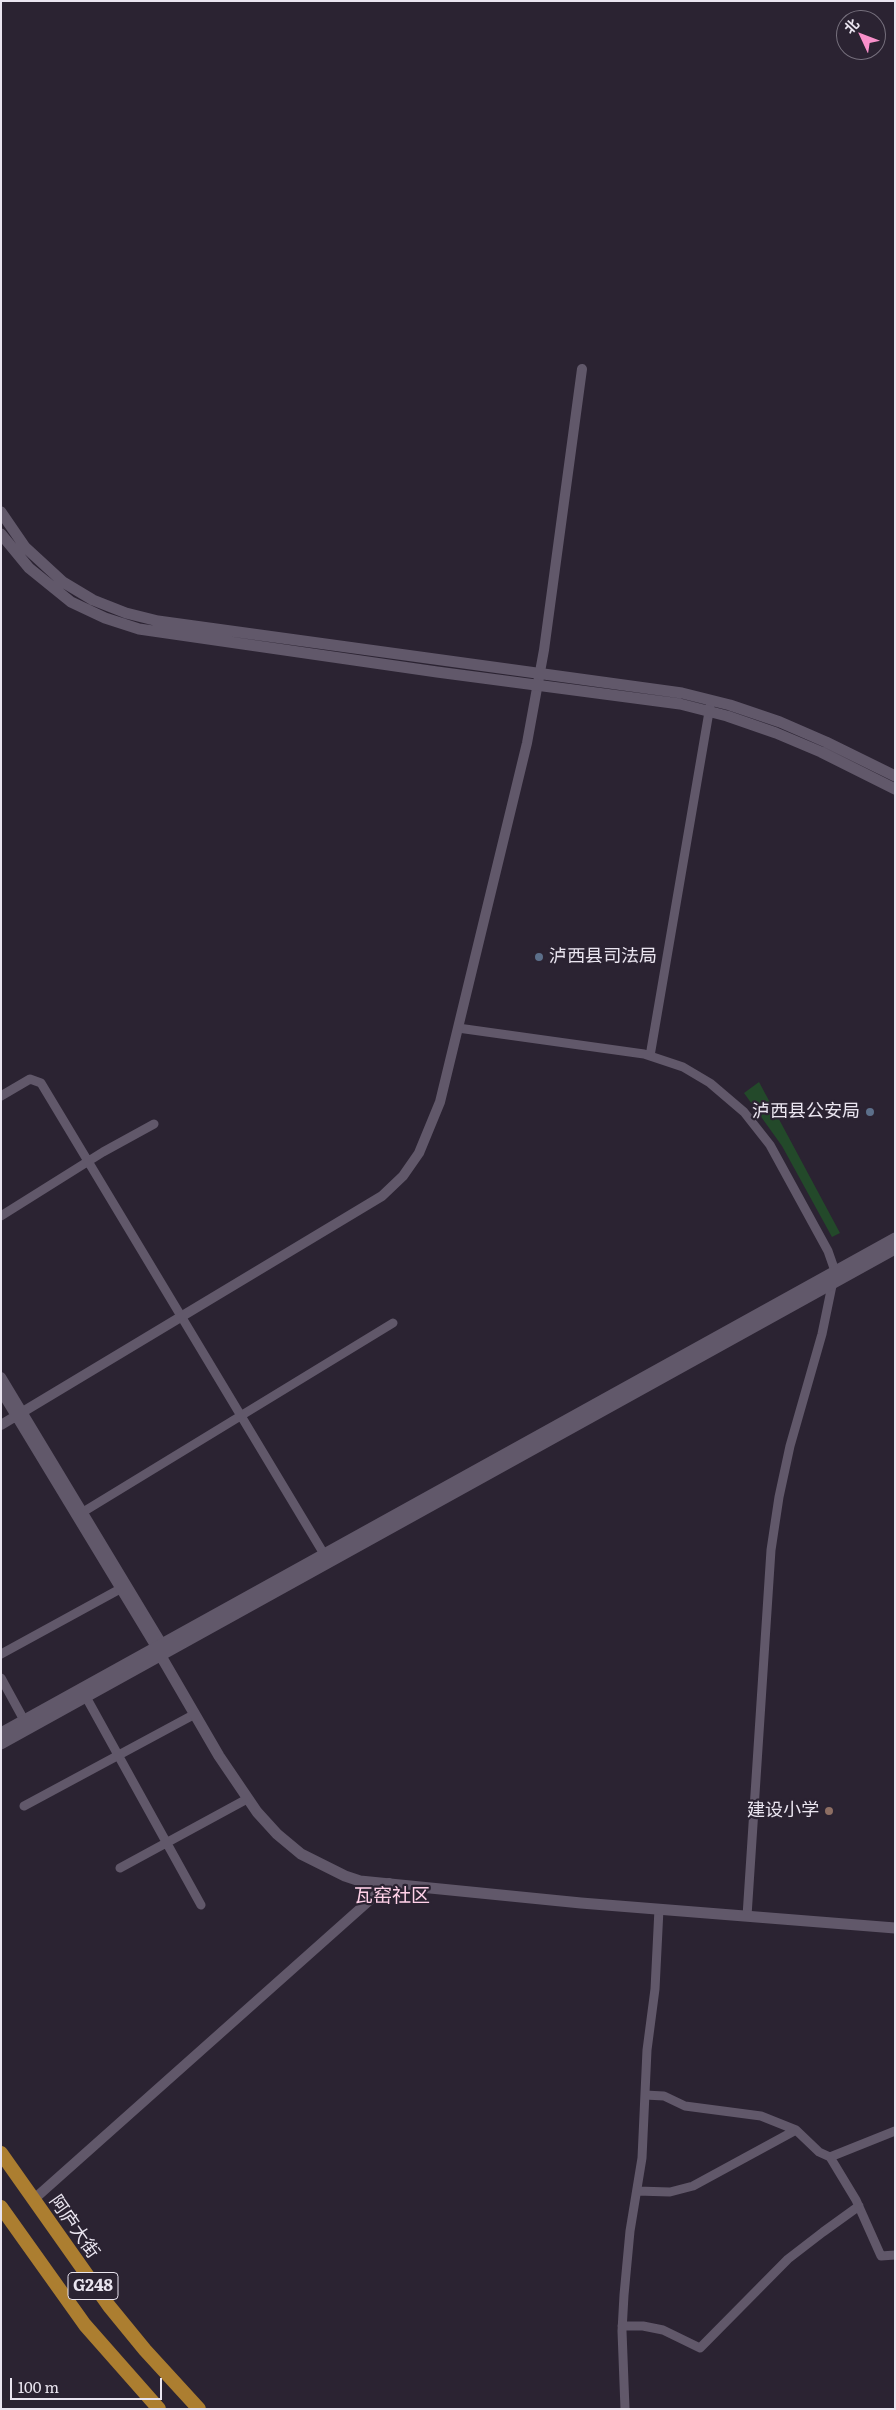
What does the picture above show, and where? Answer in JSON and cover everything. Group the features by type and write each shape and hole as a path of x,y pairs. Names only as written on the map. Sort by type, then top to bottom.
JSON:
{"highway":[{"name":"阿庐大街","path":"1,2153 109,2306 145,2350 199,2409"},
{"name":"G248","path":"1,2206 6,2223 85,2325 159,2409"}],"main road":[{"path":"1,512 25,547 50,571 78,592 126,613 158,621 539,680 680,704 754,712 807,733 895,776"},
{"path":"1,534 29,568 56,591 88,610 131,626 156,632 539,680"},
{"path":"711,706 802,743 895,789"},
{"path":"1,1744 86,1697 161,1650 324,1554 895,1238"},
{"path":"1,1733 161,1650 895,1249"},
{"path":"161,1650 194,1714 247,1799 277,1834 315,1862 345,1876 390,1884 659,1909 895,1921"},
{"path":"161,1650 225,1753 262,1808 292,1838 333,1864 362,1874 895,1928"}],"street":[{"path":"1,1425 382,1196 393,1186 419,1152 431,1128 440,1102 527,743 539,680 582,369"},
{"path":"650,1056 711,706"},
{"path":"458,1028 650,1056 683,1067 710,1083 734,1102 754,1122 770,1145 828,1251 835,1271 822,1334 790,1446 779,1497 771,1550 747,1913"},
{"path":"1,1096 30,1079 39,1081 324,1554"},
{"path":"1,1216 154,1124"},
{"path":"83,1512 394,1322"},
{"path":"1,1376 20,1415 120,1589 161,1650"},
{"path":"1,1391 20,1415 83,1512 161,1650"},
{"path":"1,1654 120,1589"},
{"path":"1,1678 24,1720"},
{"path":"86,1697 201,1905"},
{"path":"24,1806 194,1714"},
{"path":"120,1868 247,1799"},
{"path":"33,2200 390,1884"},
{"path":"625,2409 622,2326 627,2258 642,2158 649,2030 655,1989 659,1909"},
{"path":"645,2095 664,2096 685,2106 761,2116 796,2130 819,2152 830,2157 859,2206 881,2256 895,2255"},
{"path":"637,2192 670,2192 693,2186 796,2130"},
{"path":"830,2157 895,2131"},
{"path":"622,2326 643,2326 663,2330 700,2348 788,2259 859,2206"}],"green space":[{"path":"759,1082 840,1233 832,1237 782,1146 744,1093"}],"place":[{"name":"泸西县司法局","path":"539,957"},
{"name":"泸西县公安局","path":"870,1112"},
{"name":"建设小学","path":"829,1811"}],"district":[{"name":"瓦窑社区","path":"392,1896"}]}
